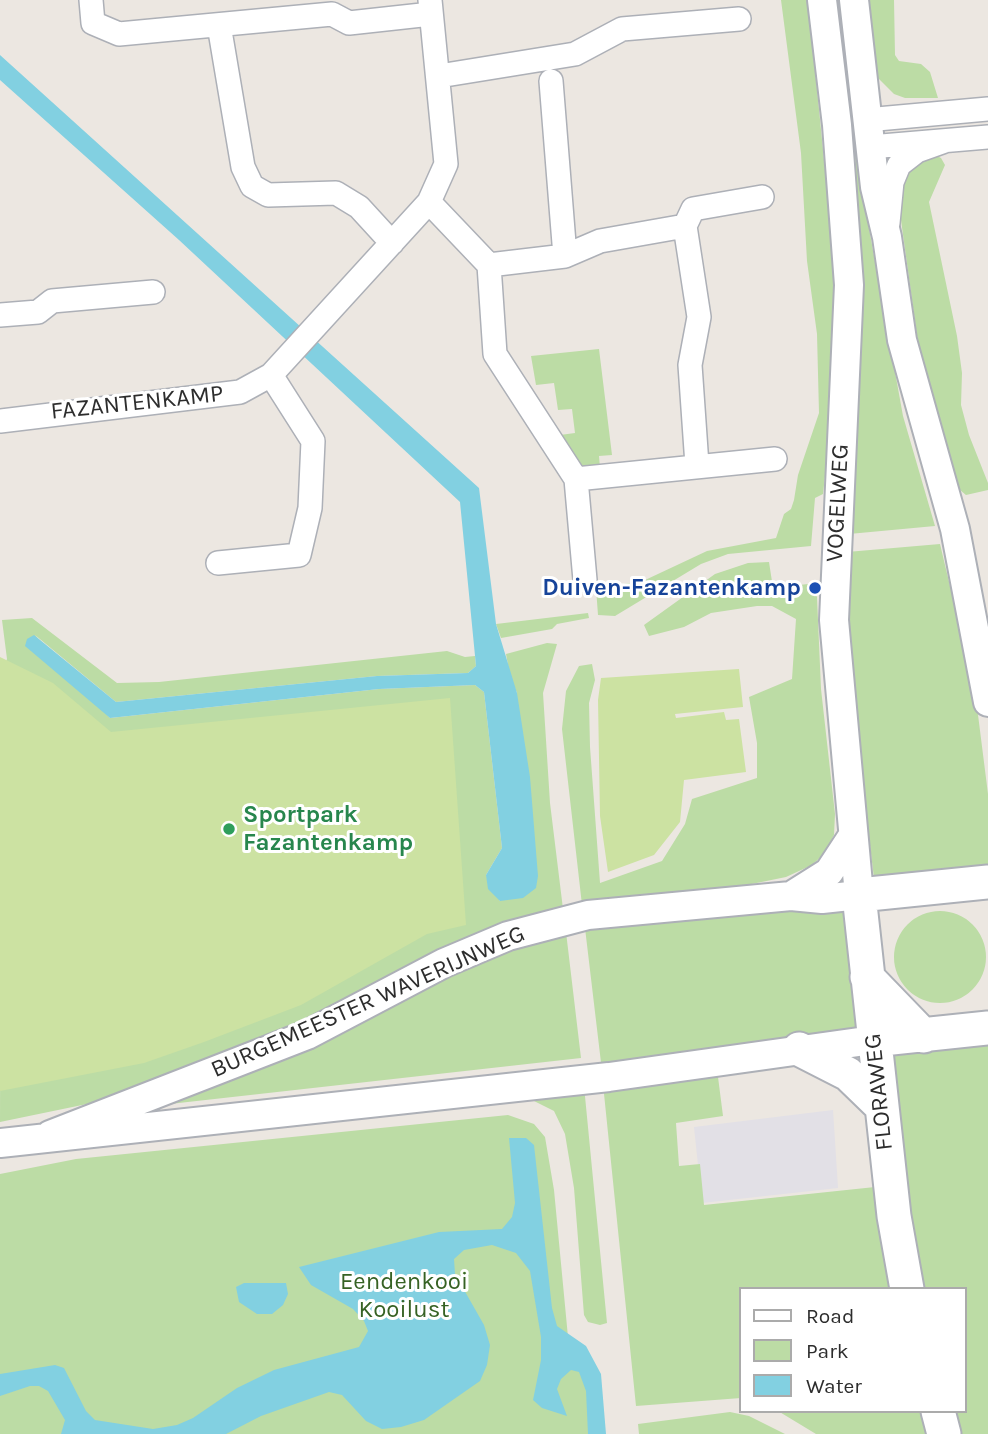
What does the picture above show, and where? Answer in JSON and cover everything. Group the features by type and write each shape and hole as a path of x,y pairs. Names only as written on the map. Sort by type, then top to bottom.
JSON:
{"main road":[{"name":"BURGEMEESTER WAVERIJNWEG","path":"859,895 974,883"},
{"path":"974,883 988,908"},
{"path":"863,939 916,889"},
{"name":"FLORAWEG","path":"859,895 880,1105 894,1216 908,1287"},
{"path":"867,977 924,1036"},
{"path":"973,1029 988,1004"},
{"name":"BURGEMEESTER WAVERIJNWEG","path":"873,1040 973,1029"},
{"path":"799,1049 848,1074 880,1105"},
{"path":"939,1413 944,1434"}],"street":[{"name":"FAZANTENKAMP","path":"0,421 232,393 271,375 429,202 446,164 430,7 349,23 332,14 119,34 93,23 91,0"},
{"name":"VOGELWEG","path":"822,0 849,285 834,620 859,895"},
{"path":"854,0 868,134 902,340 955,529 988,702"},
{"path":"439,76 575,54 622,29 739,19"},
{"path":"219,25 243,167 251,186 268,195 337,193 359,207 392,243"},
{"path":"551,81 565,256"},
{"path":"837,138 988,109"},
{"path":"868,134 945,141 988,137"},
{"path":"887,237 892,182 899,165 917,151 945,141"},
{"path":"696,465 690,365 699,317 685,226 693,209 762,197"},
{"path":"429,202 489,265 495,354 576,479 585,580"},
{"path":"489,265 565,256 600,241 685,226"},
{"path":"0,315 38,312 52,301 153,292"},
{"path":"218,564 299,555 310,508 313,441 271,375"},
{"path":"576,479 775,459"},
{"path":"791,896 829,872 852,837"},
{"name":"BURGEMEESTER WAVERIJNWEG","path":"50,1135 307,1035 444,963 509,936 588,915 791,896 822,898 859,895"},
{"name":"BURGEMEESTER WAVERIJNWEG","path":"0,1143 50,1135 108,1132 599,1079 873,1040"}],"shaded area":[{"path":"833,1110 838,1188 702,1203 694,1127"}],"green space":[{"path":"781,0 808,0 834,259 833,405 823,494 815,498 811,546 728,554 701,564 615,616 598,615 596,588 643,581 707,551 776,538 784,514 791,509 794,500 798,475 819,413 817,334 807,261 801,153"},
{"path":"866,0 894,0 895,55 899,61 921,64 930,72 938,98 905,98 894,94 874,74"},
{"path":"855,151 903,416 935,526 849,534 859,320"},
{"path":"928,151 941,158 945,165 929,202 957,336 962,373 961,405 969,435 988,483 988,490 966,495 960,490 922,372 900,213 905,165"},
{"path":"599,349 612,455 599,456 600,468 585,471 560,435 575,433 572,409 558,410 554,383 536,385 531,356"},
{"path":"940,544 975,691 988,794 988,874 875,886 846,650 847,552"},
{"path":"769,562 773,588 808,584 817,597 821,689 835,814 834,835 824,854 812,865 786,877 737,887 614,898 582,905 562,729 566,691 579,666 592,664 595,680 589,703 590,747 600,883 662,861 685,824 692,799 757,778 757,743 749,697 792,679 796,619 772,606 757,606 711,613 684,627 649,636 644,625 715,574 748,563"},
{"path":"588,613 589,618 557,624 552,629 501,638 496,624"},
{"name":"Sportpark Fazantenkamp","path":"32,618 117,683 159,682 447,651 465,657 475,656 476,666 468,673 377,676 116,702 35,635 110,718 379,689 475,685 484,692 502,848 486,875 500,901 517,693 510,676 506,654 547,643 557,644 543,693 550,803 563,909 276,1036 160,1084 87,1104 0,1122 1,674 7,659 2,620"},
{"name":"Sportpark Fazantenkamp","path":"0,657 53,683 111,732 450,698 466,925 427,934 301,1005 204,1042 144,1063 0,1091"},
{"path":"739,669 743,707 675,714 676,718 724,712 726,720 739,719 746,772 684,780 680,822 654,855 608,872 600,816 598,700 601,678"},
{"path":"849,901 861,1027 687,1052 648,1065 602,1071 585,928"},
{"path":"940,911 958,914 973,924 983,939 986,957 983,975 973,990 958,1000 940,1003 922,1000 907,990 897,975 894,957 897,939 907,924 922,914"},
{"path":"566,932 581,1058 152,1106 514,948"},
{"path":"988,1040 988,1434 954,1434 948,1413 967,1413 967,1287 918,1287 886,1051"},
{"path":"654,1077 718,1077 723,1116 676,1123 679,1166 700,1164 704,1205 875,1187 890,1287 740,1287 740,1398 636,1406 603,1084"},
{"path":"584,1086 607,1323 600,1325 588,1322 584,1315 574,1188 565,1134 554,1111 520,1094"},
{"name":"Eendenkooi Kooilust","path":"508,1115 534,1124 545,1137 554,1190 568,1337 557,1327 593,1372 600,1434 0,1434 0,1174 76,1159"},
{"path":"730,1412 749,1416 785,1434 639,1434 638,1424"},
{"path":"781,1413 921,1413 926,1434 816,1434"}],"water":[{"path":"0,55 479,488 496,624 517,693 530,777 538,876 536,888 523,898 500,901 488,889 486,875 502,848 484,692 475,685 379,689 110,718 25,646 27,639 34,635 116,702 377,676 468,673 476,666 460,502 179,240 0,80"},
{"path":"509,1138 526,1138 534,1145 552,1308 557,1326 586,1346 601,1374 606,1434 588,1434 586,1391 579,1372 571,1370 561,1379 557,1389 567,1416 542,1408 533,1400 541,1360 541,1337 530,1271 516,1253 492,1245 464,1250 454,1259 455,1274 484,1325 490,1345 487,1365 480,1381 424,1420 382,1429 366,1421 342,1395 329,1392 261,1416 226,1434 61,1434 65,1420 48,1391 39,1386 30,1386 0,1396 0,1374 55,1365 64,1368 86,1411 95,1420 153,1429 177,1425 193,1418 237,1388 274,1370 359,1347 368,1331 364,1321 353,1309 311,1285 299,1267 439,1232 502,1229 512,1217 515,1203"},
{"path":"244,1283 286,1283 288,1294 283,1305 272,1314 257,1314 239,1302 236,1287"}],"place":[{"name":"Duiven-Fazantenkamp","path":"815,588"},
{"name":"Sportpark Fazantenkamp","path":"229,829"}]}
